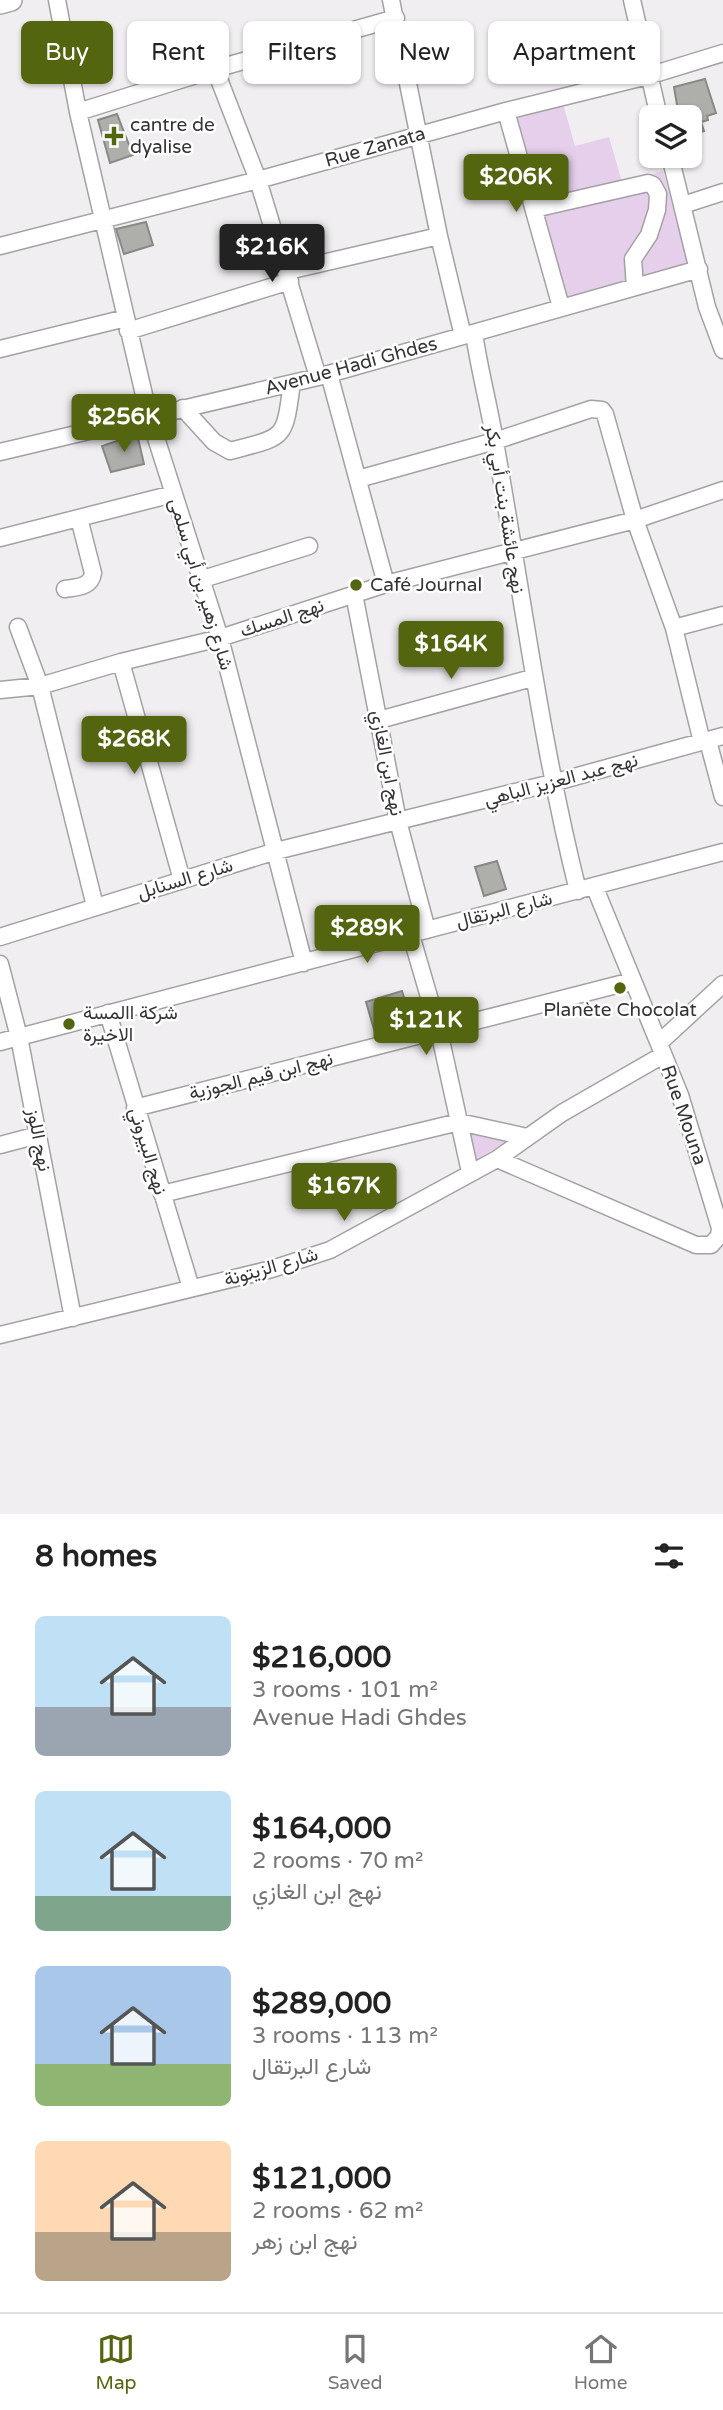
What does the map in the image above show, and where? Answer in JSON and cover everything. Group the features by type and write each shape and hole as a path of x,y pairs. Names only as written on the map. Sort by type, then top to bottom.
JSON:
{"main road":[{"path":"0,3 11,0"}],"street":[{"name":"شارع زهير بن أبي سلمى","path":"57,0 78,112 149,416 220,638 304,963"},
{"name":"نهج عائشة بنت أبي بكر","path":"391,0 439,236 468,334 495,441 532,678 552,783 578,891"},
{"path":"632,0 636,21"},
{"path":"229,65 396,19"},
{"name":"Rue Zanata","path":"660,72 723,53"},
{"path":"78,112 167,84"},
{"path":"221,84 258,180 324,376 358,479 386,584"},
{"name":"Rue Zanata","path":"0,246 616,84"},
{"path":"650,84 656,105"},
{"path":"506,111 561,307"},
{"path":"673,168 707,307 723,350"},
{"path":"534,209 648,183 653,185 659,194 657,210 649,235 634,258 635,287"},
{"path":"683,205 723,192"},
{"path":"0,349 127,325 289,276 439,236"},
{"name":"Avenue Hadi Ghdes","path":"0,452 324,376 699,269"},
{"path":"707,307 723,302"},
{"path":"183,408 214,442 230,451 276,439 287,420 292,383"},
{"path":"358,479 495,441 591,409 601,410 605,414 635,520 711,740 723,797"},
{"name":"نهج المسك","path":"0,690 40,686 121,662 220,638 386,584 635,520 723,490"},
{"path":"0,538 173,494"},
{"path":"65,589 88,584 92,580 93,573 79,517"},
{"path":"203,579 309,546"},
{"name":"نهج ابن الغازي","path":"354,594 419,933 471,1172"},
{"path":"674,628 723,615"},
{"path":"18,627 40,686 95,906"},
{"path":"121,662 183,880"},
{"path":"379,720 532,678"},
{"name":"نهج عبد العزيز الباهي","path":"276,851 552,783 711,740"},
{"name":"شارع السنابل","path":"0,937 276,851"},
{"name":"شارع البرتقال","path":"0,1042 723,852"},
{"name":"Rue Mouna","path":"497,1159 696,1245 711,1245 719,1236 720,1228 680,1096 595,887"},
{"name":"نهج اللوز","path":"0,964 19,1037 73,1318"},
{"name":"نهج ابن قيم الجوزية","path":"135,1108 632,981"},
{"name":"شارع الزيتونة","path":"0,1335 293,1263 330,1250 497,1159 661,1049 723,984"},
{"name":"نهج البيروني","path":"108,1013 191,1288"},
{"path":"162,1194 459,1122 527,1137"},
{"path":"0,1145 38,1135"}],"shaded area":[{"path":"563,104 575,146 609,137 622,182 663,171 689,266 562,301 512,118"},
{"path":"469,1132 510,1139 476,1160"}],"building":[{"path":"705,79 716,113 707,116 708,120 702,122 702,105 677,105 674,87"},
{"path":"117,114 133,155 110,163 98,120"},
{"path":"146,222 153,245 124,254 116,229"},
{"path":"137,434 144,464 111,472 102,446"},
{"path":"497,861 506,889 484,896 475,867"},
{"path":"402,991 413,1026 376,1036 366,1002"}],"place":[{"name":"cantre de dyalise","path":"114,136"},
{"name":"Café Journal","path":"356,585"},
{"name":"Planète Chocolat","path":"620,988"},
{"name":"شركة االمسة الاخيرة","path":"69,1024"}]}
